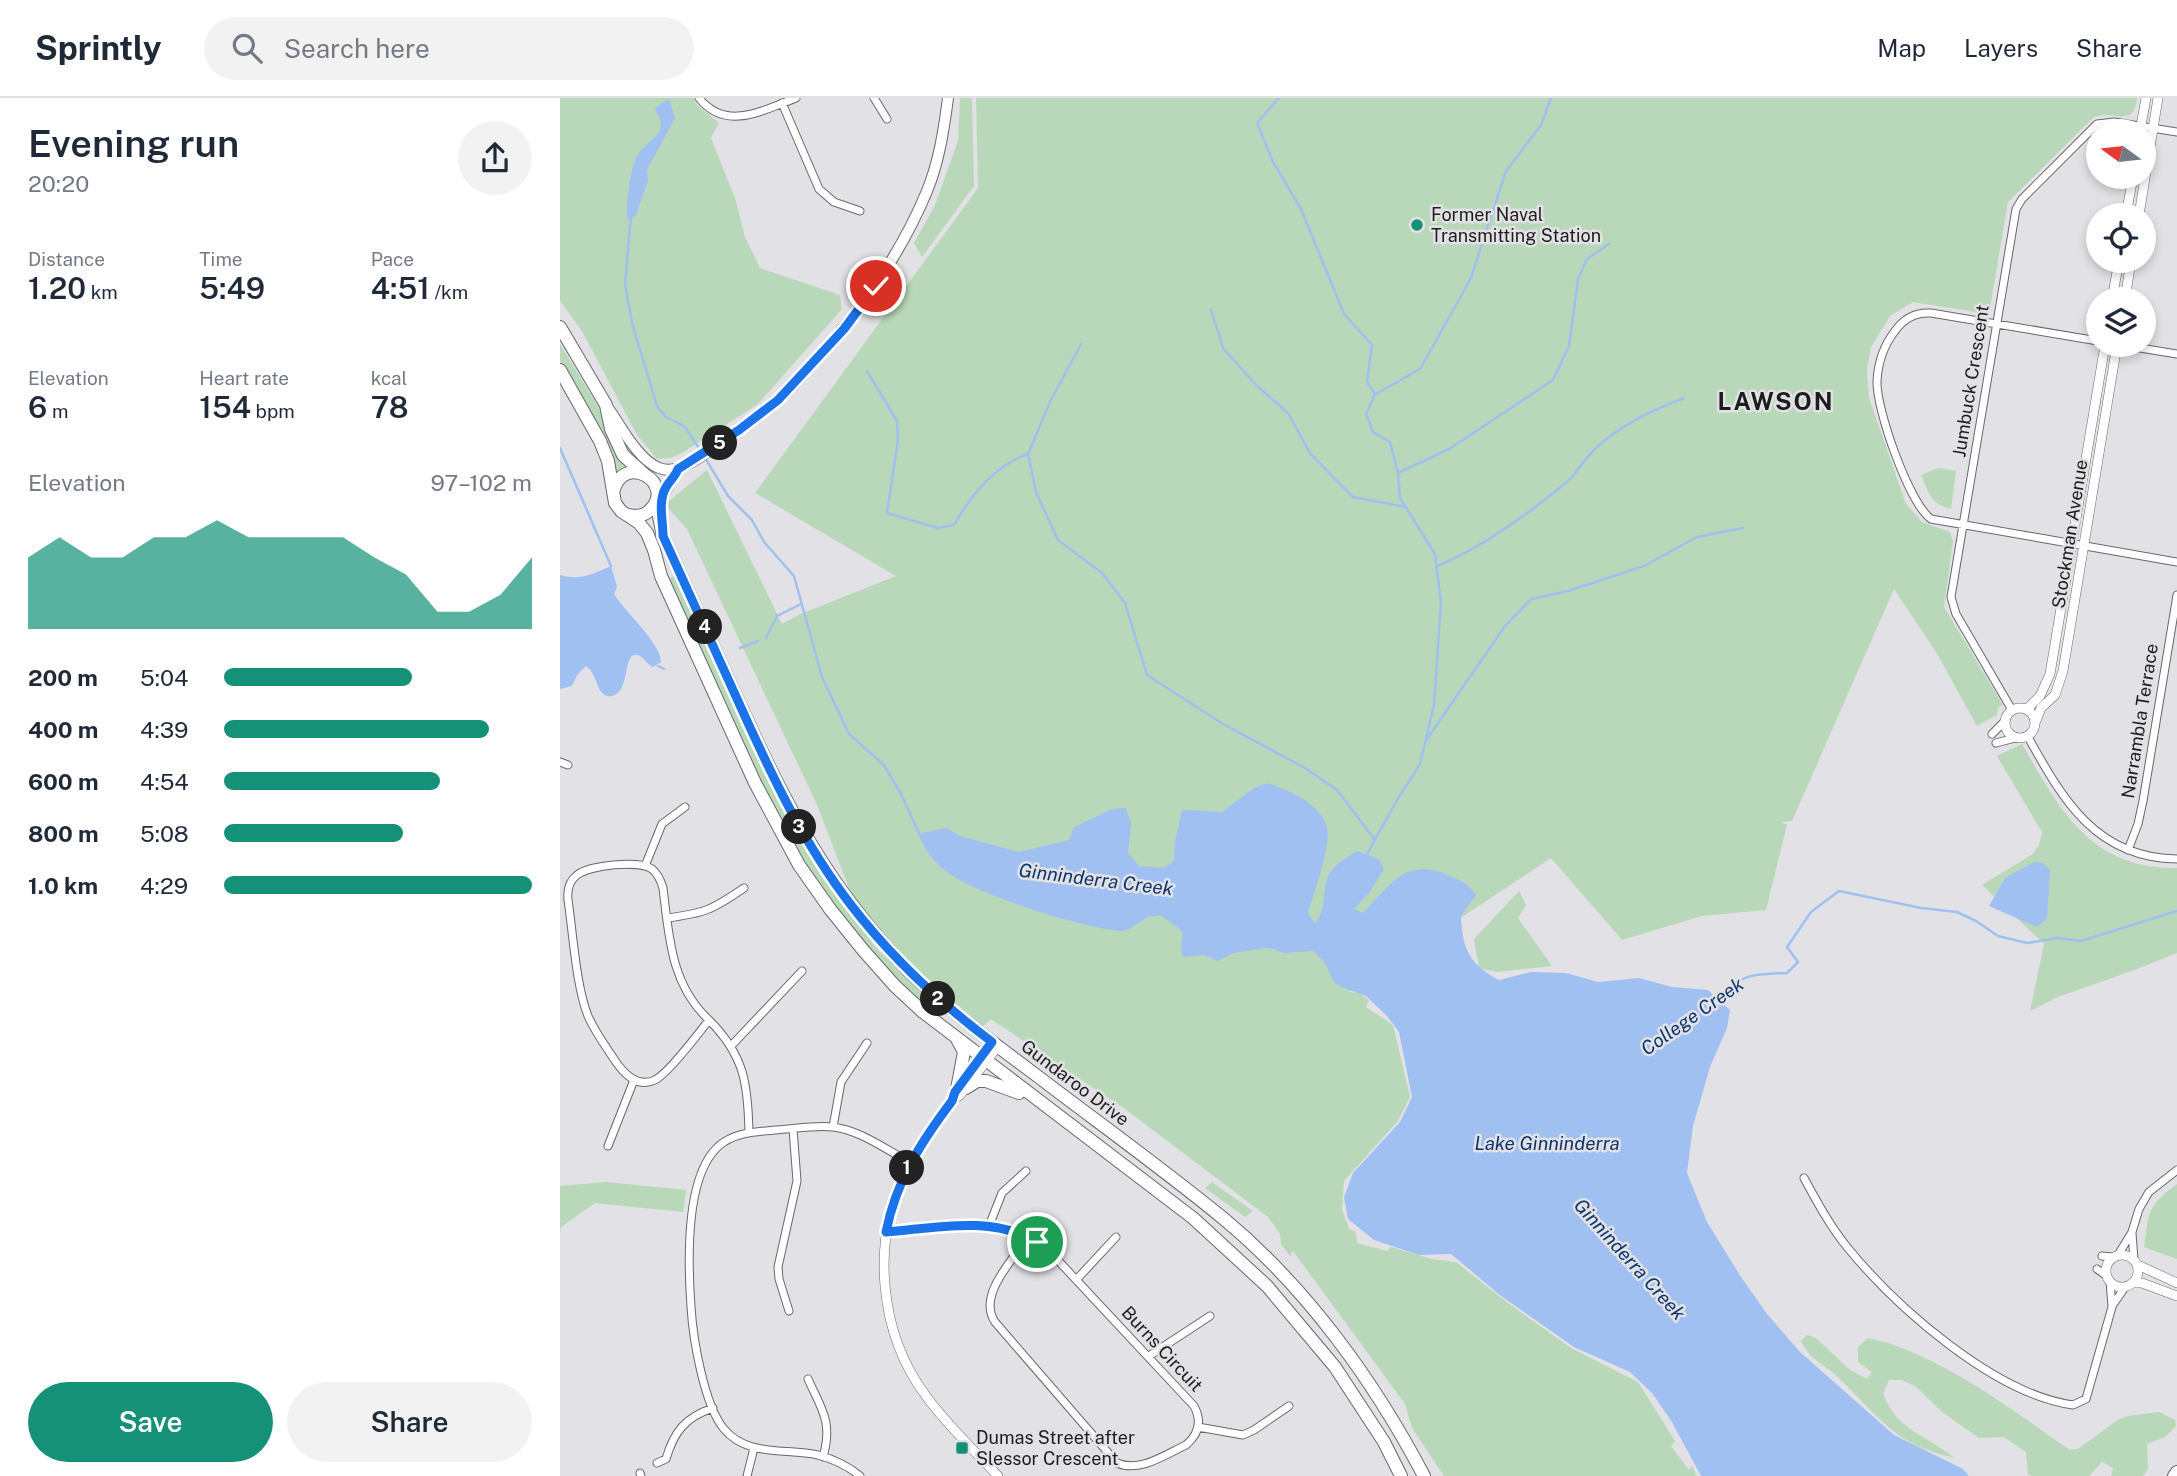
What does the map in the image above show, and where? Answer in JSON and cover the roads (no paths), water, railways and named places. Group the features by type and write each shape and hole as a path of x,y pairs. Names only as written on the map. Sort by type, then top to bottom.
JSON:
{"main road":[{"path":"560,327 606,405 637,449 661,469 678,469 734,433 778,400 844,329 876,286 905,238 928,189 943,136 948,98"},
{"path":"560,370 600,441 608,461 617,507 626,514 637,516 646,513 656,502 655,485 623,455 606,405"},
{"path":"663,536 661,500 678,469"},
{"path":"613,492 624,475 635,472 644,474"},
{"name":"Gundaroo Drive","path":"656,502 663,536 777,785 820,861 850,905 895,957 940,1000 1206,1205 1274,1268 1318,1316 1359,1369 1424,1476"},
{"name":"Gundaroo Drive","path":"626,514 647,533 661,576 739,749 776,825 799,865 830,909 895,986 923,1012 1193,1218 1267,1286 1335,1367 1384,1442 1401,1476"},
{"path":"957,1038 964,1052 959,1092"},
{"path":"959,1092 977,1080 986,1081 1007,1087 1039,1102"}],"street":[{"path":"699,98 716,113 733,118 746,117 796,98"},
{"path":"874,98 887,119"},
{"path":"2145,119 2146,98"},
{"path":"2149,119 2158,98"},
{"path":"782,103 819,189 834,202 860,211"},
{"name":"Jumbuck Crescent","path":"2156,129 2177,132"},
{"name":"Jumbuck Crescent","path":"2012,710 1952,606 1952,592 2015,214 2020,202 2086,134"},
{"path":"2086,339 1931,313 1910,316 1902,323 1887,342 1878,373 1878,398 1915,499 1931,519 2177,562"},
{"path":"2156,351 2177,354"},
{"name":"Stockman Avenue","path":"2027,709 2040,696 2049,680 2103,357"},
{"name":"Stockman Avenue","path":"2036,722 2041,708 2055,695 2061,680 2118,357"},
{"name":"Narrambla Terrace","path":"2128,850 2143,801 2177,595"},
{"path":"1992,733 2012,710 2027,709 2034,716 2034,730 2028,737 1996,743"},
{"path":"2005,721 2008,733 2015,738"},
{"path":"2028,737 2067,802 2080,818 2102,836 2128,850 2148,856 2177,859"},
{"path":"645,866 662,824 685,807"},
{"path":"709,1020 662,1075 646,1082 634,1080 621,1070 595,1032 582,993 568,895 571,882 584,870 633,864 645,866 658,876 662,884 678,977 691,1000 709,1020 731,1046 739,1061 747,1086 748,1133"},
{"path":"667,918 704,913 744,888"},
{"path":"731,1046 802,971"},
{"path":"833,1127 841,1082 867,1043"},
{"path":"995,1044 910,1162 895,1196 886,1232 884,1272 888,1310 906,1362 926,1396 998,1476"},
{"path":"608,1146 634,1080"},
{"path":"860,1476 823,1457 754,1448 730,1435 721,1425 699,1362 692,1315 689,1267 692,1219 700,1175 708,1157 723,1142 735,1136 833,1127 854,1133 910,1162"},
{"path":"789,1311 778,1267 797,1181 793,1129"},
{"path":"1804,1178 1848,1248 1919,1320 1970,1360 2032,1395 2077,1405 2086,1399 2112,1307 2107,1266 2132,1232 2139,1209 2149,1192 2177,1170"},
{"path":"989,1226 1002,1193 1026,1171"},
{"name":"Burns Circuit","path":"886,1232 989,1226 1028,1237 1052,1254 1077,1279 1194,1406 1199,1418 1198,1427"},
{"path":"2112,1307 2138,1273 2132,1232"},
{"path":"1028,1237 991,1292 988,1306 990,1314 1110,1458 1125,1467 1143,1465 1186,1445 1198,1427 1242,1435 1290,1406"},
{"path":"1077,1279 1116,1237"},
{"path":"2102,1256 2129,1256 2136,1263 2177,1283"},
{"path":"2097,1269 2119,1286 2142,1283 2177,1296"},
{"path":"1149,1356 1210,1316"},
{"path":"808,1379 828,1427 828,1440 823,1457"},
{"path":"666,1459 670,1445 688,1419 713,1408"},
{"path":"747,1476 754,1448"},
{"path":"657,1462 666,1459"},
{"path":"666,1459 673,1466"}],"water":[{"path":"669,99 675,118 647,170 648,181 635,217 627,219 634,163 640,151 659,131 661,125 654,108"},
{"path":"611,566 617,587 614,594 649,637 661,662 653,667 640,656 634,655 630,658 622,687 612,696 603,694 586,666 577,675 572,686 560,689 560,575 580,577"},
{"name":"Lake Ginninderra","path":"1267,783 1310,804 1318,811 1327,827 1325,857 1308,913 1315,923 1323,907 1330,872 1357,851 1379,859 1384,869 1369,893 1354,909 1363,913 1391,883 1411,871 1435,870 1468,885 1476,895 1461,916 1463,938 1474,962 1499,980 1531,972 1566,973 1598,982 1639,978 1672,987 1708,990 1730,1010 1727,1028 1710,1067 1693,1126 1687,1173 1707,1222 1767,1314 1800,1352 1894,1435 1963,1469 1969,1476 1701,1476 1672,1422 1652,1393 1630,1372 1574,1347 1501,1296 1451,1254 1419,1255 1374,1240 1348,1219 1344,1197 1353,1173 1400,1122 1412,1097 1399,1032 1366,996 1341,987 1333,981 1325,963 1313,951 1283,953 1266,948 1233,953 1218,961 1204,955 1183,957 1182,931 1160,915 1148,917 1121,931 1082,924 1031,909 982,890 947,872 930,855 918,834 946,828 960,836 1019,852 1069,840 1074,827 1112,809 1126,808 1131,824 1128,853 1139,866 1164,868 1174,861 1175,841 1182,810 1222,812 1254,788"},
{"path":"2034,862 2043,863 2050,870 2047,919 2037,927 1989,906 2005,878"}],"waterway":[{"path":"1279,98 1257,123 1273,162 1301,209 1344,314 1372,345 1367,382 1375,394 1366,414 1373,432 1390,442 1398,473 1400,498 1435,554 1441,603 1434,705 1420,764 1366,856"},
{"path":"1376,394 1420,369 1471,278 1506,171 1541,125 1551,98"},
{"name":"Ginninderra Creek","path":"631,215 625,284 632,323 657,406 666,417 684,426 701,451"},
{"path":"1398,473 1449,449 1553,380 1569,346 1578,279 1587,259 1609,244"},
{"path":"1211,309 1223,348 1256,385 1288,413 1310,453 1333,477 1353,497 1406,507"},
{"path":"1081,344 1050,402 1028,454 1036,492 1058,540 1102,573 1125,603 1147,675 1223,724 1305,768 1337,790 1375,840"},
{"path":"867,371 897,421 898,440 887,513 938,528 954,525 985,482 1005,466 1028,454"},
{"path":"1438,566 1489,539 1538,505 1568,481 1592,452 1616,432 1649,413 1684,398"},
{"path":"560,448 611,566"},
{"name":"Ginninderra Creek","path":"704,456 728,496 752,520 764,542 794,576 822,677 849,734 884,765 920,835"},
{"path":"1427,739 1505,626 1531,599 1568,591 1644,566 1697,537 1743,528"},
{"path":"766,638 777,616 801,604"},
{"path":"740,648 758,641"},
{"path":"658,666 664,669"},
{"name":"College Creek","path":"1713,999 1747,977 1787,973 1798,962 1787,947 1811,912 1839,891 1921,908 1957,912 1998,936 2027,943 2058,938 2081,941 2177,911"}],"place":[{"name":"Former Naval Transmitting Station","path":"1417,225"},
{"name":"Dumas Street after Slessor Crescent","path":"962,1448"}],"district":[{"name":"LAWSON","path":"1776,402"}]}
